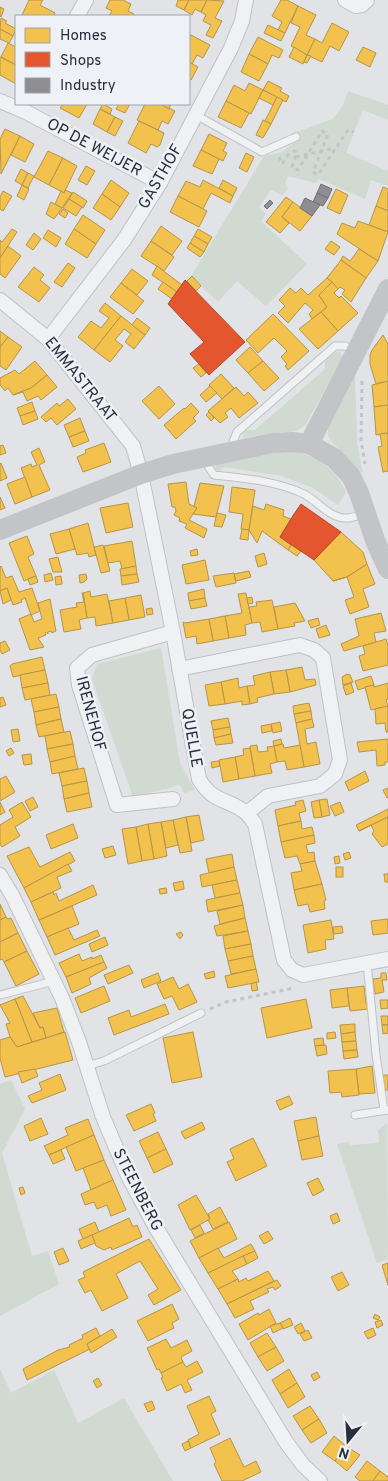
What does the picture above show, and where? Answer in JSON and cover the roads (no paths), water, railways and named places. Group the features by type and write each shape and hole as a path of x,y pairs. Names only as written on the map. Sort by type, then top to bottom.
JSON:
{"street":[{"path":"78,15 86,0"},
{"name":"GASTHOF","path":"48,339 124,240 160,183 231,48 242,21 246,0"},
{"path":"345,0 356,6 362,5 367,0"},
{"name":"OP DE WEIJER","path":"0,101 15,105"},
{"name":"OP DE WEIJER","path":"28,108 160,183"},
{"path":"309,444 388,289"},
{"name":"EMMASTRAAT","path":"0,300 48,339 133,446 141,474"},
{"path":"0,530 141,474 173,464 273,443 292,442 309,444 334,458 351,476 366,513 382,540 388,568"},
{"name":"QUELLE","path":"141,474 173,632 199,779 206,791 246,813"},
{"name":"IRENEHOF","path":"172,799 117,806 79,685 78,668 92,655 173,632"},
{"path":"179,669 300,645 314,650 323,658 340,760 335,774 320,786 268,796 246,813 255,824 284,960 298,973 388,959"},
{"name":"STEENBERG","path":"0,875 55,981 75,1029 102,1117 128,1176 155,1226 291,1450 320,1481"}],"lane":[{"path":"196,114 262,152 296,137"},
{"path":"234,451 233,442 237,432 335,346 344,346 356,351"},
{"path":"206,457 208,466 214,475 268,482 291,488 306,495 337,517 347,519 366,513"},
{"path":"355,1115 386,1110 376,1055 367,963"},
{"path":"0,995 55,981"},
{"path":"87,1066 104,1061 201,1013"}]}
